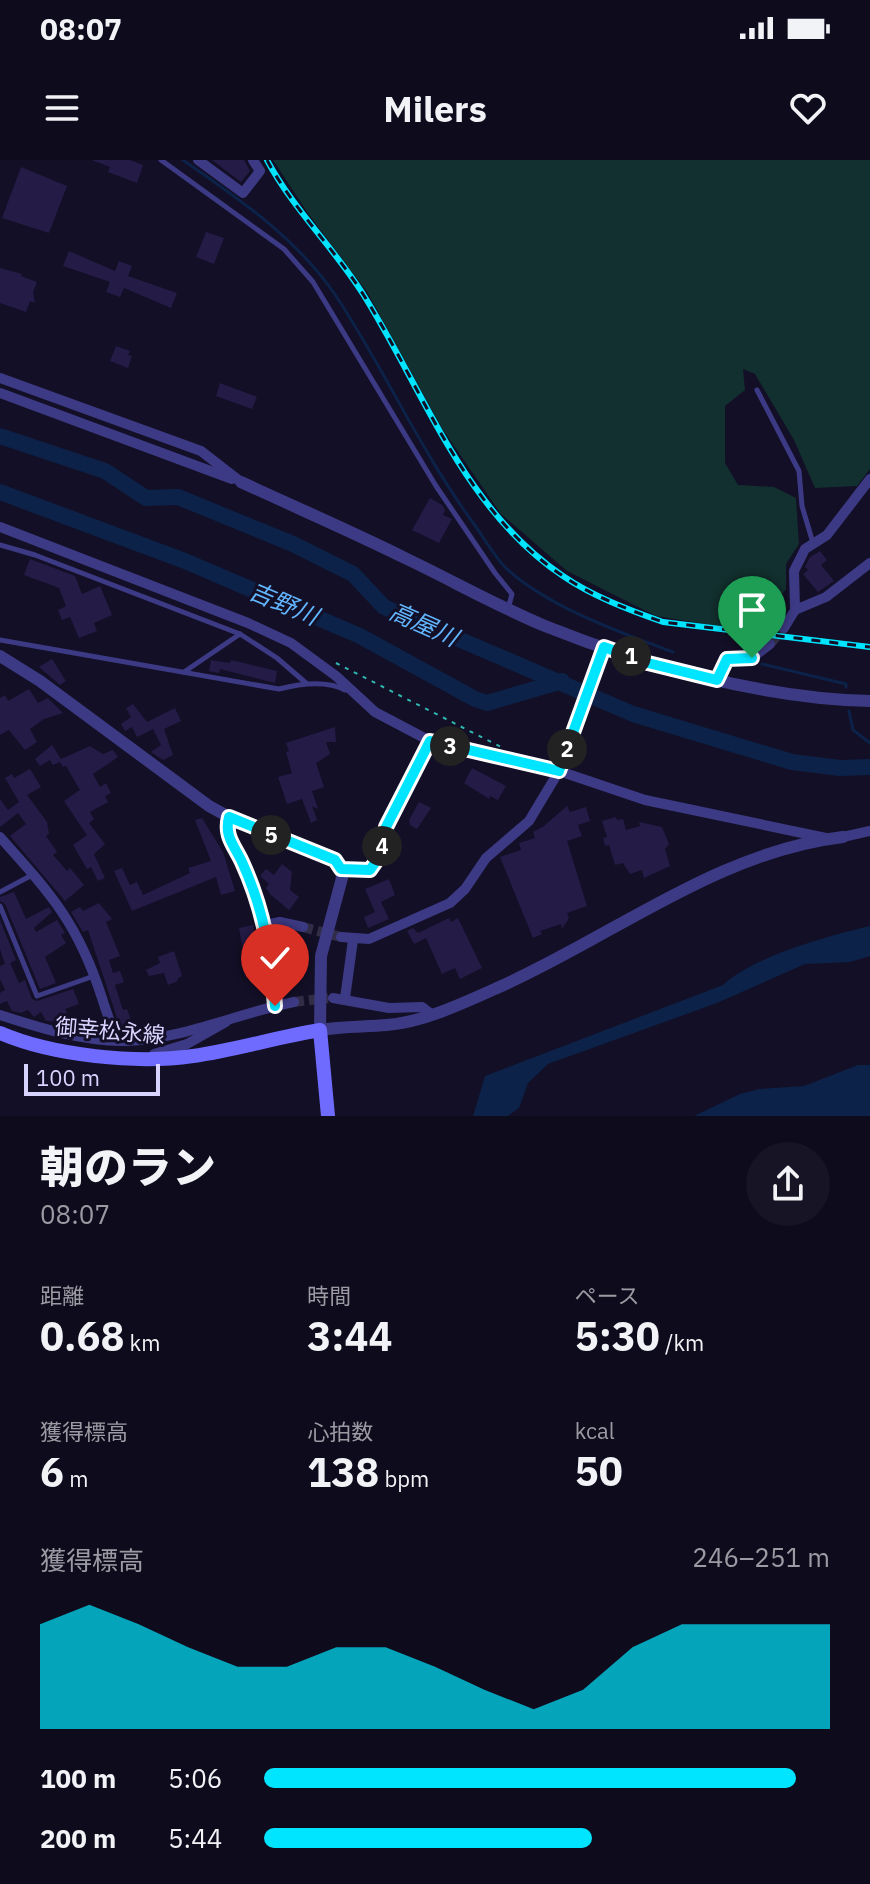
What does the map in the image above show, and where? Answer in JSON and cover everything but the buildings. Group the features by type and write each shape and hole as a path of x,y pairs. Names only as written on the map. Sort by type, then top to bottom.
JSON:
{"main road":[{"path":"320,1030 328,1116"},
{"name":"御幸松永線","path":"0,1033 50,1048 140,1059 194,1056 320,1030"}],"street":[{"path":"198,160 243,193 260,171 253,160"},
{"path":"0,378 201,451 241,482"},
{"path":"0,393 241,482 408,559 508,610 648,663 717,680 825,699 870,701"},
{"path":"784,628 795,610 794,571 805,549 827,535 870,479"},
{"path":"0,527 248,623 291,643 336,676 375,712 430,741 560,769 645,800 828,839"},
{"path":"795,610 805,609 826,597 870,563"},
{"path":"717,680 727,659 752,658 770,644"},
{"path":"341,937 369,939 450,903 465,889 486,858 529,821 560,769 604,647"},
{"path":"0,656 229,817 335,860 342,878 321,956 320,1030 390,1025 431,1014 546,965 730,869 828,839 870,831"},
{"path":"341,869 370,870 375,866 386,827 430,741"},
{"path":"229,817 227,837 248,876 266,925 275,1006"},
{"path":"0,837 61,907 80,939 95,975 113,1040"},
{"path":"266,925 280,922 303,927"},
{"path":"353,940 339,998 389,1008 422,1007 431,1014"},
{"path":"0,1015 66,1034 129,1041 185,1031 294,1002"},
{"path":"140,1059 187,1044 215,1031 231,1019"}],"lane":[{"path":"161,160 284,249 313,282 436,486 512,594 508,610"},
{"path":"757,390 799,471 802,506 814,544"},
{"path":"0,545 48,560 240,634 277,658 307,685"},
{"path":"184,672 240,634"},
{"path":"0,640 279,689 337,685 356,697"},
{"path":"0,892 34,874"},
{"path":"0,906 37,996 95,975"}],"path":[{"path":"333,661 500,746"}],"green space":[{"path":"273,160 870,160 870,469 857,486 815,488 794,440 755,374 743,369 745,390 725,406 725,463 738,485 774,487 796,498 799,544 786,564 786,589 754,632 656,616 567,571 501,514 443,430 367,292 307,212"}],"water":[{"path":"870,926 870,956 850,962 805,964 717,1003 548,1064 528,1083 519,1108 508,1116 473,1116 485,1076 723,985 772,956"},
{"path":"858,1065 870,1065 870,1116 694,1116 740,1094 759,1089 804,1086"}],"waterway":[{"path":"183,160 266,221 320,275 354,324 455,497 506,568 563,606 673,652"},
{"name":"高屋川","path":"0,436 105,471 146,498 178,497 293,544 353,574 384,607 633,714 792,762 840,768 870,767"},
{"name":"吉野川","path":"0,492 185,561 360,636 475,699 487,703 562,681"},
{"path":"762,664 846,684 846,687"},
{"path":"849,711 853,730 870,743"}],"tunnel":[{"path":"770,644 784,628"},
{"path":"303,927 341,937"},
{"path":"294,1002 328,998"}],"railway":[{"path":"267,160 289,195 363,294 472,483 528,549 586,590 663,622 870,647"}],"route":[{"path":"275,1006 266,925 248,876 227,837 229,817 335,860 341,869 370,870 379,857 386,827 430,741 559,771 604,647 648,663 717,680 727,659 752,658"}]}
